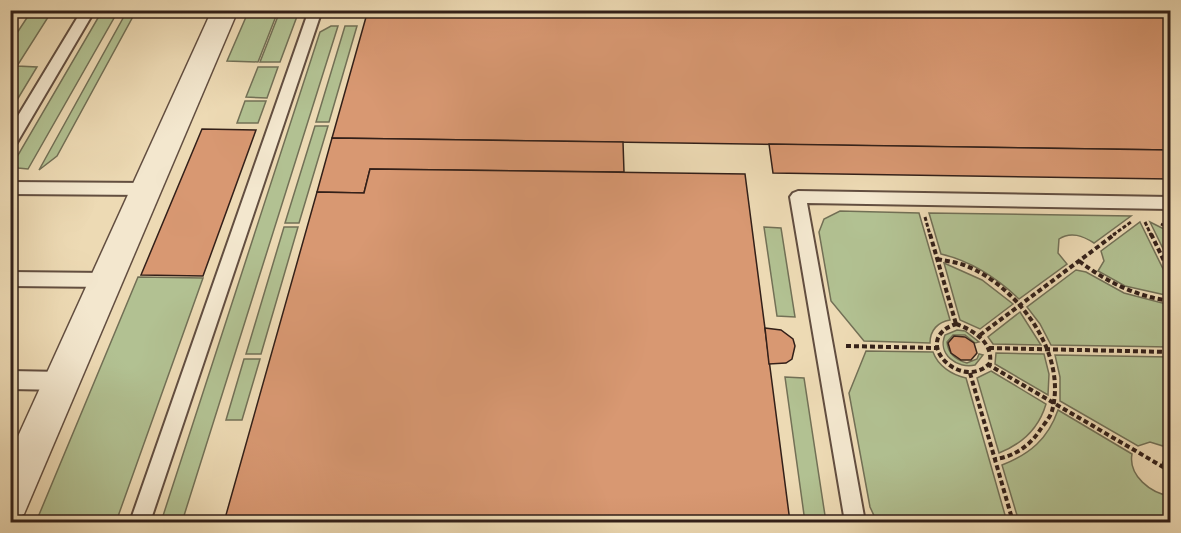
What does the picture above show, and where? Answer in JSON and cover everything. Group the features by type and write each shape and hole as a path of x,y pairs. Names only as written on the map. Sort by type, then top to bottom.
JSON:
{"street":[{"path":"10,500 225,10"}],"lane":[{"path":"10,142 89,10"},
{"path":"140,522 316,10"},
{"path":"10,188 147,189"},
{"path":"855,522 798,197 1170,203"},
{"path":"10,279 107,280"},
{"path":"10,380 63,381"}],"path":[{"path":"10,21 18,10"},
{"path":"924,213 956,324"},
{"path":"1141,215 1170,273"},
{"path":"980,335 1136,219"},
{"path":"937,259 960,264 985,277 1020,306 1036,326 1048,350 1054,375 1053,402 1046,423 1031,442 1009,455 995,459"},
{"path":"1079,261 1099,276 1125,289 1152,298 1170,300"},
{"path":"956,324 966,326 980,335 989,348 990,358 980,371 970,373 949,365 936,348 939,331 946,326 956,324"},
{"path":"837,346 936,348"},
{"path":"989,348 1170,352"},
{"path":"987,364 1170,471"},
{"path":"970,373 1013,522"},
{"path":"1163,466 1170,447"}],"green space":[{"path":"32,10 52,11 17,66 37,67 11,110 11,42"},
{"path":"249,10 278,11 258,62 227,61"},
{"path":"102,11 118,11 28,169 18,168 15,161 18,155"},
{"path":"127,11 136,11 57,156 39,170"},
{"path":"280,11 299,11 280,62 260,62"},
{"path":"331,26 338,26 182,522 161,522 320,32"},
{"path":"345,26 357,26 329,122 316,122"},
{"path":"258,67 278,67 267,98 246,97"},
{"path":"245,101 266,101 258,123 237,123"},
{"path":"315,126 328,126 299,223 285,223"},
{"path":"840,211 919,213 950,320 936,327 931,334 930,343 864,341 831,301 819,232 824,219"},
{"path":"929,213 1131,216 1094,243 1077,235 1068,235 1059,239 1058,253 1067,264 1019,299 983,271 941,254"},
{"path":"1140,222 1170,283 1170,296 1125,286 1098,271 1104,261 1101,251"},
{"path":"1150,222 1170,232 1170,263"},
{"path":"284,227 298,227 261,354 246,354"},
{"path":"764,227 781,228 795,317 777,316"},
{"path":"944,263 982,280 1013,304 980,329 960,320"},
{"path":"1076,270 1086,272 1124,293 1170,305 1170,347 1051,345 1040,324 1027,307"},
{"path":"138,277 203,278 116,522 36,522"},
{"path":"1020,312 1041,345 993,344 988,337"},
{"path":"957,330 965,331 979,342 975,343 965,335 953,335 947,342 949,350 956,358 967,363 977,359 979,354 983,355 975,365 962,365 950,359 946,354 943,342 945,335"},
{"path":"866,351 933,352 938,362 946,369 966,378 1007,522 877,522 870,507 849,393"},
{"path":"996,353 1044,354 1049,374 1048,395 995,364"},
{"path":"1055,355 1170,357 1170,435 1163,446 1150,442 1138,446 1060,401 1060,377"},
{"path":"244,359 260,359 242,420 226,420"},
{"path":"991,371 1046,404 1034,428 1015,445 999,453 977,378"},
{"path":"785,377 804,378 826,522 805,522"},
{"path":"1058,410 1132,454 1134,469 1142,482 1155,491 1170,496 1170,522 1019,522 1002,465 1021,456 1037,444 1049,429"}],"building":[{"path":"368,10 1170,10 1170,150 332,138"},
{"path":"202,129 256,130 203,276 141,275"},
{"path":"332,138 623,142 624,172 370,169 364,193 317,192"},
{"path":"769,144 1170,150 1170,179 773,173"},
{"path":"370,169 745,174 790,522 224,522 317,192 364,193"},
{"path":"765,328 781,330 793,339 795,346 792,359 786,363 769,364"},
{"path":"954,336 965,337 974,343 977,353 971,360 961,360 951,353 948,343"}]}
